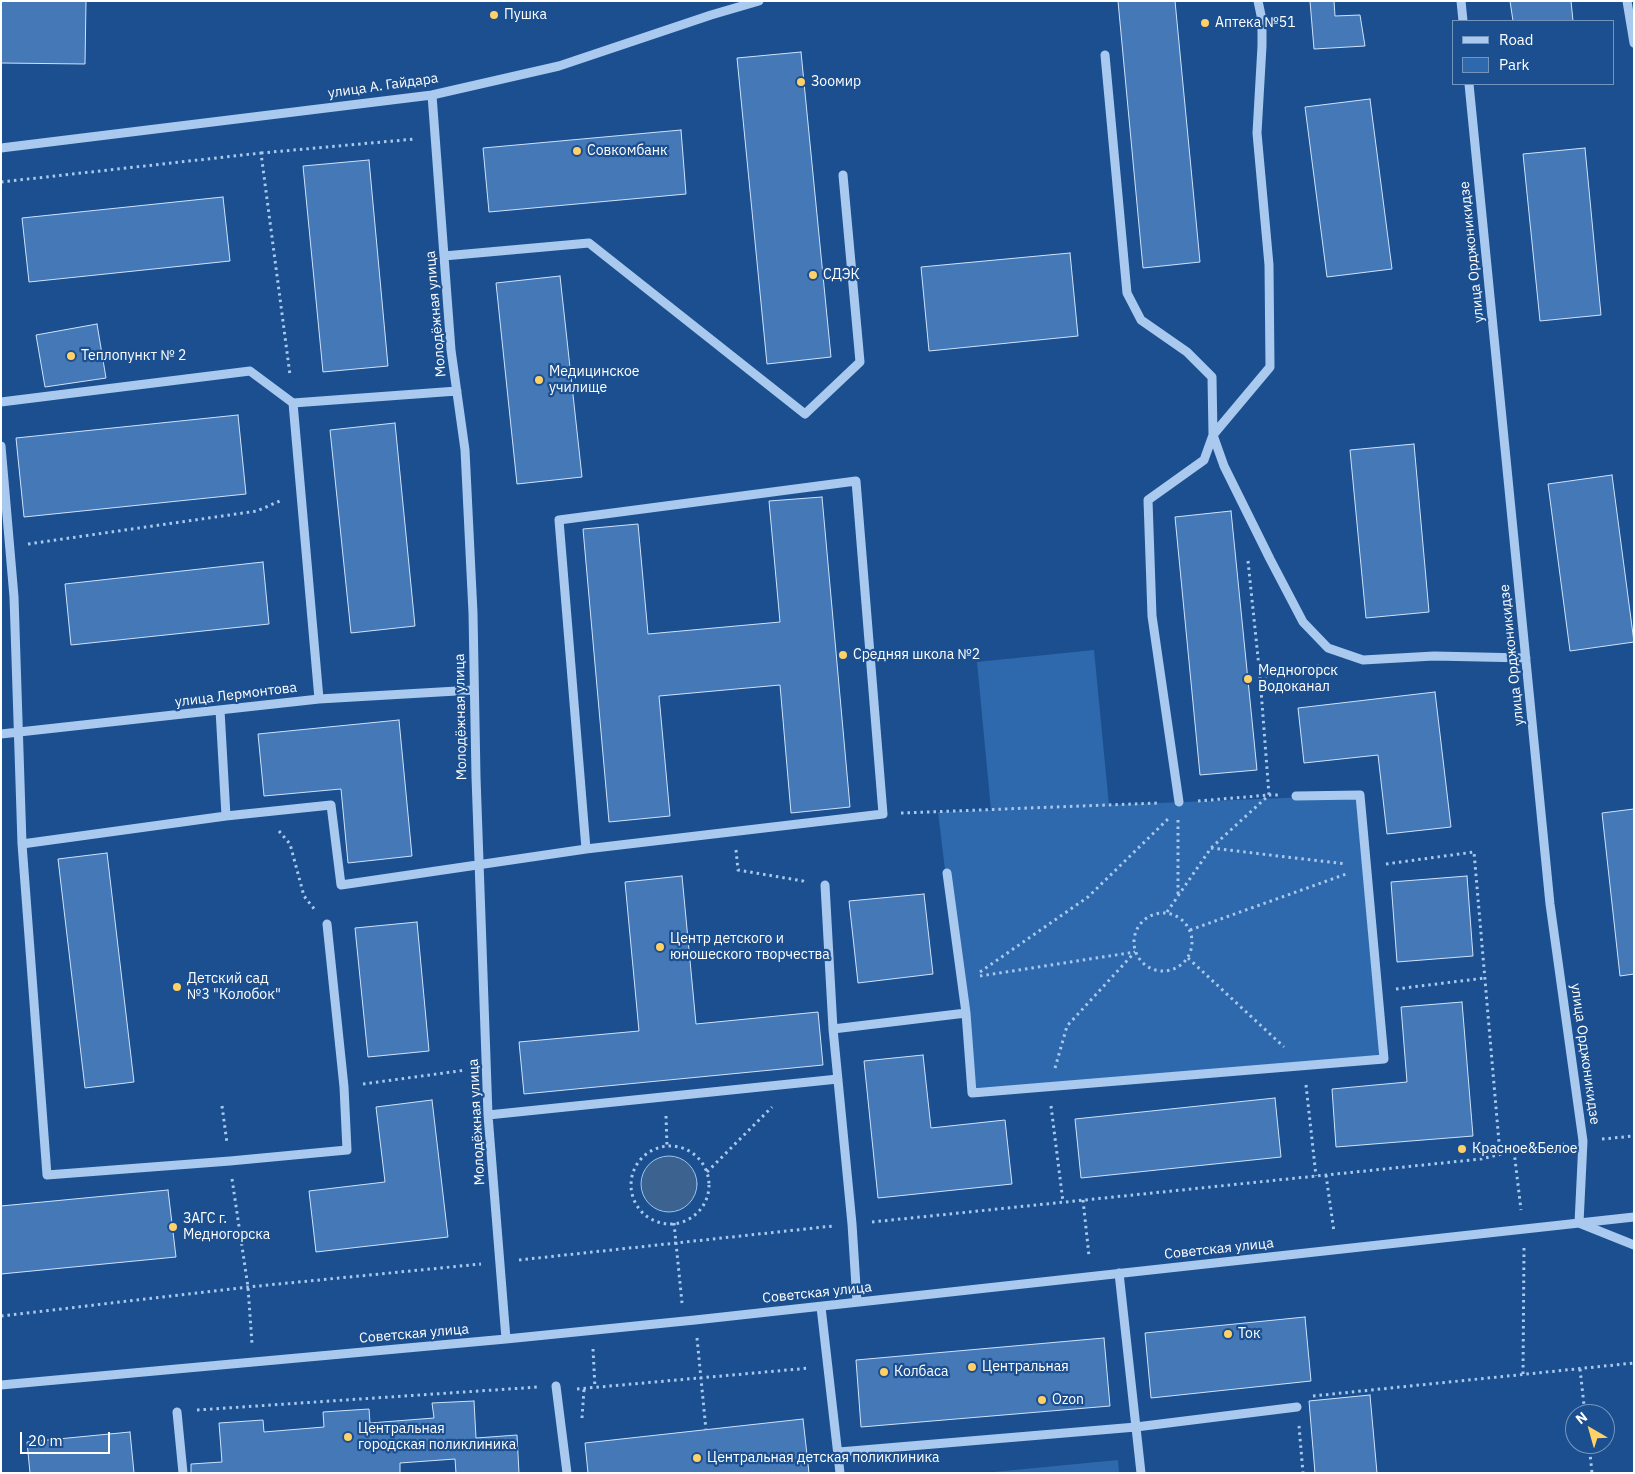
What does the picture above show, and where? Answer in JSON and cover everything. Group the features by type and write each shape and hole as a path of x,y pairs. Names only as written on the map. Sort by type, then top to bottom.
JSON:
{"street":[{"name":"улица А. Гайдара","path":"1,148 432,95 559,66 711,15 759,1"},
{"path":"1179,806 1152,616 1148,500 1204,460 1213,436 1270,367 1269,265 1257,133 1262,46 1262,20 1258,1"},
{"path":"1461,1 1463,20"},
{"path":"1627,1 1634,43"},
{"path":"1105,55 1127,293 1140,320 1186,352 1212,377 1213,436 1224,466 1270,560 1304,622 1328,648 1363,660 1434,656 1526,658"},
{"name":"улица Орджоникидзе","path":"1469,85 1550,904 1583,1141 1579,1223"},
{"name":"Молодёжная улица","path":"432,95 451,350 465,450 473,613 479,865 488,1115 506,1339"},
{"path":"444,256 589,243 806,414 860,362 843,175"},
{"path":"1,402 250,371 294,403 457,391"},
{"path":"294,403 319,699"},
{"path":"1,446 14,597 22,844 47,1175 230,1162 347,1150 344,1087 327,924"},
{"path":"22,844 264,811 331,804 341,885 586,849 883,814 856,481 559,520 586,849"},
{"name":"улица Лермонтова","path":"1,734 19,734 319,699 474,690"},
{"path":"220,710 226,816"},
{"path":"947,873 966,1012 972,1093 1384,1059 1360,794 1296,796"},
{"path":"825,885 833,1029 852,1224 857,1302"},
{"path":"833,1029 966,1012"},
{"path":"488,1115 838,1079"},
{"name":"Советская улица","path":"1,1385 695,1320 1634,1217"},
{"path":"1579,1223 1634,1245"},
{"path":"1119,1274 1141,1473"},
{"path":"821,1307 840,1473"},
{"path":"556,1386 566,1473"},
{"path":"839,1452 1136,1427 1297,1407"},
{"path":"177,1412 183,1473"}],"path":[{"path":"1,182 262,153 435,137"},
{"path":"262,153 294,403"},
{"path":"10,546 257,512 301,492"},
{"path":"1248,560 1269,795"},
{"path":"1260,678 1325,665"},
{"path":"883,814 1179,806 1269,795"},
{"path":"1166,912 1212,848 1269,795"},
{"path":"1178,896 1179,806"},
{"path":"962,984 1088,896 1179,806"},
{"path":"264,811 290,844 304,896 327,924"},
{"path":"735,832 738,870 804,881 808,888"},
{"path":"1212,848 1367,867"},
{"path":"1190,930 1367,867 1474,852 1500,1154"},
{"path":"1166,912 1176,915 1184,921 1190,930 1193,940 1192,949 1182,965 1174,970 1164,972 1155,970 1140,960 1135,952 1135,933 1139,924 1147,917 1156,913 1166,912"},
{"path":"970,978 1135,952"},
{"path":"1063,1202 1049,1086 1067,1026 1135,952"},
{"path":"1188,958 1304,1066 1316,1176"},
{"path":"1378,991 1485,978"},
{"path":"344,1087 487,1067"},
{"path":"707,1172 796,1083"},
{"path":"665,1097 667,1146"},
{"path":"222,1106 248,1287 253,1362"},
{"path":"1,1316 248,1287 1481,1159 1514,1151 1634,1136"},
{"path":"667,1146 680,1147 691,1152 701,1161 707,1172 709,1184 707,1197 701,1208 692,1217 674,1223 667,1224 654,1220 643,1213 635,1202 631,1190 632,1177 636,1165 644,1155 655,1148 667,1146"},
{"path":"1514,1151 1524,1229 1523,1374"},
{"path":"1326,1175 1336,1250"},
{"path":"1083,1200 1092,1276"},
{"path":"674,1223 684,1321"},
{"path":"695,1320 706,1430"},
{"path":"592,1330 595,1388"},
{"path":"1303,1473 1295,1398 1634,1363"},
{"path":"584,1389 828,1366"},
{"path":"1580,1369 1584,1404"},
{"path":"177,1412 556,1386"},
{"path":"1590,1454 1592,1473"}],"green space":[{"path":"1094,650 1109,805 1360,795 1384,1059 972,1093 938,812 991,810 977,662"},
{"path":"1118,1460 1119,1473 983,1473"}],"shaded area":[{"path":"663,1156 675,1156 685,1160 693,1168 697,1184 693,1200 685,1208 675,1212 663,1212 653,1208 645,1200 641,1190 641,1178 645,1168 653,1160"}],"building":[{"path":"1,1 86,1 85,64 1,63"},
{"path":"1118,1 1175,1 1200,262 1143,268"},
{"path":"1310,1 1334,1 1335,16 1360,15 1365,46 1314,49"},
{"path":"1510,1 1571,1 1573,20 1513,20"},
{"path":"801,52 831,357 767,364 737,58"},
{"path":"1370,99 1392,269 1327,277 1305,107"},
{"path":"681,130 686,194 489,212 483,148"},
{"path":"1585,148 1601,315 1540,321 1523,154"},
{"path":"369,160 388,366 323,372 303,166"},
{"path":"223,197 230,261 29,282 22,218"},
{"path":"1070,253 1078,336 929,351 921,267"},
{"name":"Медицинское училище","path":"560,276 582,477 517,484 496,283"},
{"name":"Теплопункт № 2","path":"97,324 106,378 45,387 36,335"},
{"path":"238,415 246,494 24,517 16,438"},
{"path":"395,423 415,626 351,633 330,430"},
{"path":"1414,444 1429,612 1366,618 1350,450"},
{"path":"1612,475 1634,642 1570,651 1548,484"},
{"path":"822,497 850,807 791,813 780,685 659,696 670,816 609,822 583,529 638,524 648,634 780,622 769,501"},
{"path":"1231,511 1257,770 1200,775 1175,517"},
{"path":"263,562 269,624 71,645 65,584"},
{"path":"1435,692 1451,827 1387,834 1378,755 1304,763 1298,708"},
{"path":"399,720 412,856 348,863 341,789 264,796 258,734"},
{"path":"1634,809 1634,974 1620,976 1602,813"},
{"path":"107,853 134,1082 85,1088 58,859"},
{"name":"Центр детского и юношеского творчества","path":"682,876 696,1024 818,1012 823,1065 524,1094 519,1042 639,1031 625,882"},
{"path":"1467,876 1473,956 1397,962 1391,882"},
{"path":"924,894 933,974 858,983 849,901"},
{"path":"417,922 429,1051 368,1057 355,928"},
{"path":"1462,1002 1473,1136 1336,1147 1332,1089 1407,1082 1401,1007"},
{"path":"923,1055 931,1128 1005,1120 1012,1184 878,1198 864,1061"},
{"path":"1275,1098 1281,1157 1081,1178 1075,1119"},
{"path":"432,1100 448,1237 316,1252 309,1191 385,1182 376,1107"},
{"path":"168,1190 176,1257 1,1274 1,1206"},
{"path":"1305,1317 1311,1381 1151,1398 1145,1333"},
{"path":"1104,1338 1110,1406 861,1427 856,1360"},
{"path":"1370,1395 1377,1473 1315,1473 1309,1401"},
{"name":"Центральная городская поликлиника","path":"474,1401 476,1438 517,1435 519,1473 456,1473 455,1459 400,1463 400,1473 191,1473 191,1464 222,1462 219,1423 263,1420 264,1432 324,1427 323,1412 369,1409 370,1423 434,1418 432,1403"},
{"name":"Центральная детская поликлиника","path":"803,1419 809,1473 588,1473 585,1443"},
{"path":"130,1432 134,1473 30,1473 27,1442"}],"place":[{"name":"Пушка","path":"494,15"},
{"name":"Аптека №51","path":"1205,23"},
{"name":"Зоомир","path":"801,82"},
{"name":"Совкомбанк","path":"577,151"},
{"name":"СДЭК","path":"813,275"},
{"name":"Теплопункт № 2","path":"71,356"},
{"name":"Медицинское училище","path":"539,380"},
{"name":"Средняя школа №2","path":"843,655"},
{"name":"Медногорск Водоканал","path":"1248,679"},
{"name":"Центр детского и юношеского творчества","path":"660,947"},
{"name":"Детский сад №3 \"Колобок\"","path":"177,987"},
{"name":"Красное&Белое","path":"1462,1149"},
{"name":"ЗАГС г. Медногорска","path":"173,1227"},
{"name":"Ток","path":"1228,1334"},
{"name":"Центральная","path":"972,1367"},
{"name":"Колбаса","path":"884,1372"},
{"name":"Ozon","path":"1042,1400"},
{"name":"Центральная городская поликлиника","path":"348,1437"},
{"name":"Центральная детская поликлиника","path":"697,1458"}]}
